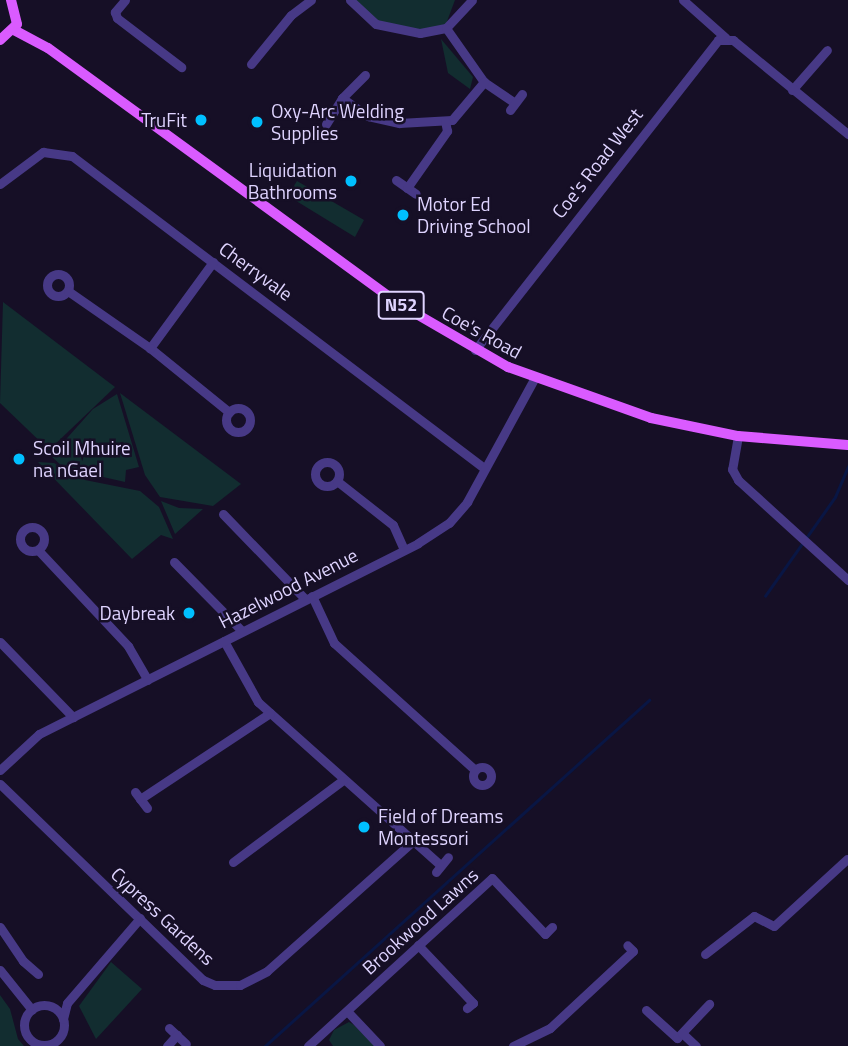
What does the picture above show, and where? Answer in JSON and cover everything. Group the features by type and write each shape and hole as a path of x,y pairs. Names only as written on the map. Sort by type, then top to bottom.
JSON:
{"main road":[{"path":"0,40 14,30 18,17 11,0"},
{"name":"Coe's Road","path":"14,30 48,48 401,304 475,350 534,379 651,418 738,436 848,445"}],"street":[{"path":"251,64 292,15 311,0"},
{"path":"350,0 365,17 398,31 446,28 472,0"},
{"path":"683,0 726,38 848,134"},
{"path":"122,3 117,18 181,67"},
{"path":"446,28 484,82 513,106 522,94"},
{"name":"Coe's Road West","path":"475,350 710,46 726,38"},
{"path":"792,90 827,50"},
{"path":"326,124 342,98 365,75"},
{"path":"342,98 381,119 445,121 457,117 484,82"},
{"path":"407,188 447,131 445,121"},
{"name":"Cherryvale","path":"0,184 32,156 63,152 484,468"},
{"path":"396,180 416,194"},
{"path":"149,348 213,262"},
{"path":"68,291 149,348 229,412"},
{"name":"Hazelwood Avenue","path":"0,770 39,734 404,550 460,512 534,379"},
{"path":"738,436 732,468 738,480 805,538 848,580"},
{"path":"337,481 393,525 404,550"},
{"path":"223,513 308,597 334,643 475,770"},
{"path":"38,550 128,646 148,680"},
{"path":"174,562 227,610 242,631"},
{"path":"224,640 244,680 270,713 413,841 438,869 448,858"},
{"path":"0,642 72,717"},
{"path":"147,808 138,796 270,713"},
{"path":"233,862 343,779"},
{"name":"Cypress Gardens","path":"0,784 203,980 240,985 267,971 413,841"},
{"path":"705,954 754,916 774,926 847,859"},
{"name":"Brookwood Lawns","path":"308,1046 492,878 545,934 552,928"},
{"path":"58,1039 67,1003 139,918"},
{"path":"0,927 23,961 37,976 48,965"},
{"path":"418,945 473,1003 467,1008"},
{"path":"513,1046 550,1028 633,951 627,945"},
{"path":"0,970 32,1010"},
{"path":"32,1010 67,1003"},
{"path":"646,1010 677,1038 709,1004"},
{"path":"51,1007 63,1019"},
{"path":"32,1010 24,1027 30,1038 40,1045 58,1039"},
{"path":"346,1011 380,1046"},
{"path":"169,1028 186,1044"},
{"path":"682,1033 696,1046"},
{"path":"167,1046 177,1035"},
{"path":"318,1037 327,1046"},
{"path":"58,1039 68,1046"}],"green space":[{"path":"352,0 455,0 446,24 422,31 381,23"},
{"path":"441,39 473,77 470,89 448,73"},
{"path":"297,181 364,220 355,237 293,199 290,192"},
{"path":"3,302 115,387 49,450 0,403"},
{"path":"120,393 241,484 213,506 160,497 145,475"},
{"path":"117,394 139,467 126,470 125,482 64,468 51,456 93,409"},
{"path":"38,462 54,463 85,480 140,491 159,507 173,539 161,535 132,559"},
{"path":"161,501 179,508 203,509 175,534"},
{"path":"111,962 142,989 96,1039 79,1006"},
{"path":"0,995 10,1009 18,1039 24,1046 0,1046"},
{"path":"349,1022 375,1046 333,1046 329,1040 334,1030"}],"waterway":[{"path":"765,596 835,497 848,467"},
{"path":"265,1046 649,700"}],"place":[{"name":"TruFit","path":"201,120"},
{"name":"Oxy-Arc Welding Supplies","path":"257,122"},
{"name":"Liquidation Bathrooms","path":"351,181"},
{"name":"Motor Ed Driving School","path":"403,215"},
{"name":"Scoil Mhuire na nGael","path":"19,459"},
{"name":"Daybreak","path":"189,613"},
{"name":"Field of Dreams Montessori","path":"364,827"}]}
